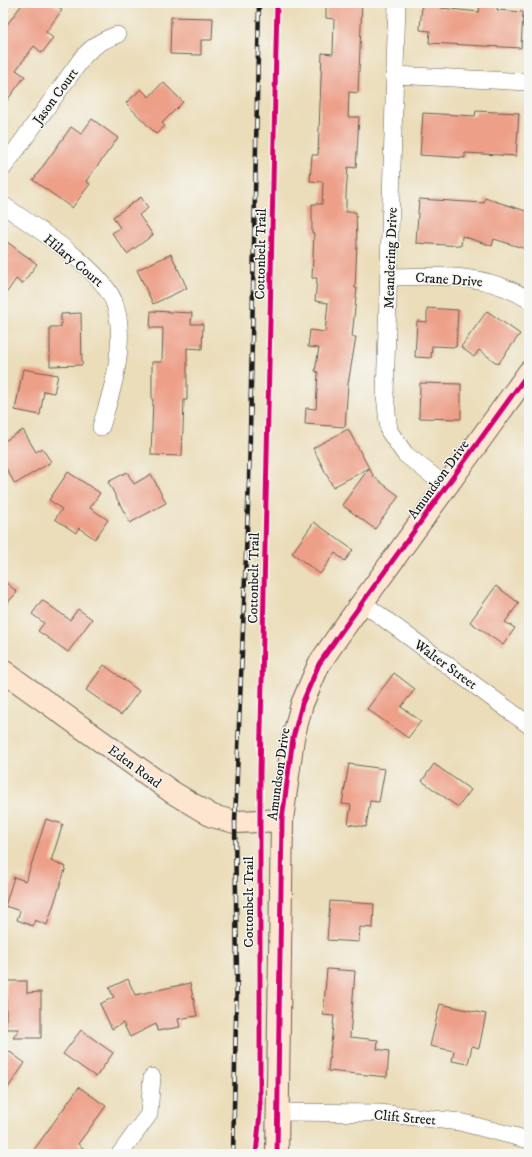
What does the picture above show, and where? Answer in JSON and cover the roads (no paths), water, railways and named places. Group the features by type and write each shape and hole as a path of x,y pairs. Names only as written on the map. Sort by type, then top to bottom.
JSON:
{"street":[{"name":"Meandering Drive","path":"397,3 385,396 390,431 405,454 447,487"},
{"name":"Jason Court","path":"3,168 83,57 104,39 117,35"},
{"path":"394,75 529,82"},
{"name":"Hilary Court","path":"3,205 65,249 88,268 108,290 115,304 119,339 117,366 101,427"},
{"name":"Crane Drive","path":"389,277 469,278 495,282 512,289 529,300"},
{"name":"Amundson Drive","path":"277,1154 282,820 293,738 302,704 319,664 529,372"},
{"name":"Walter Street","path":"364,603 529,725"},
{"name":"Eden Road","path":"3,671 172,792 212,816 235,822 282,820"},
{"path":"120,1154 149,1114 152,1077"},
{"name":"Clift Street","path":"278,1112 379,1113 460,1122 529,1140"}],"railway":[{"path":"233,1154 237,975 235,822 249,481 259,3"}]}
